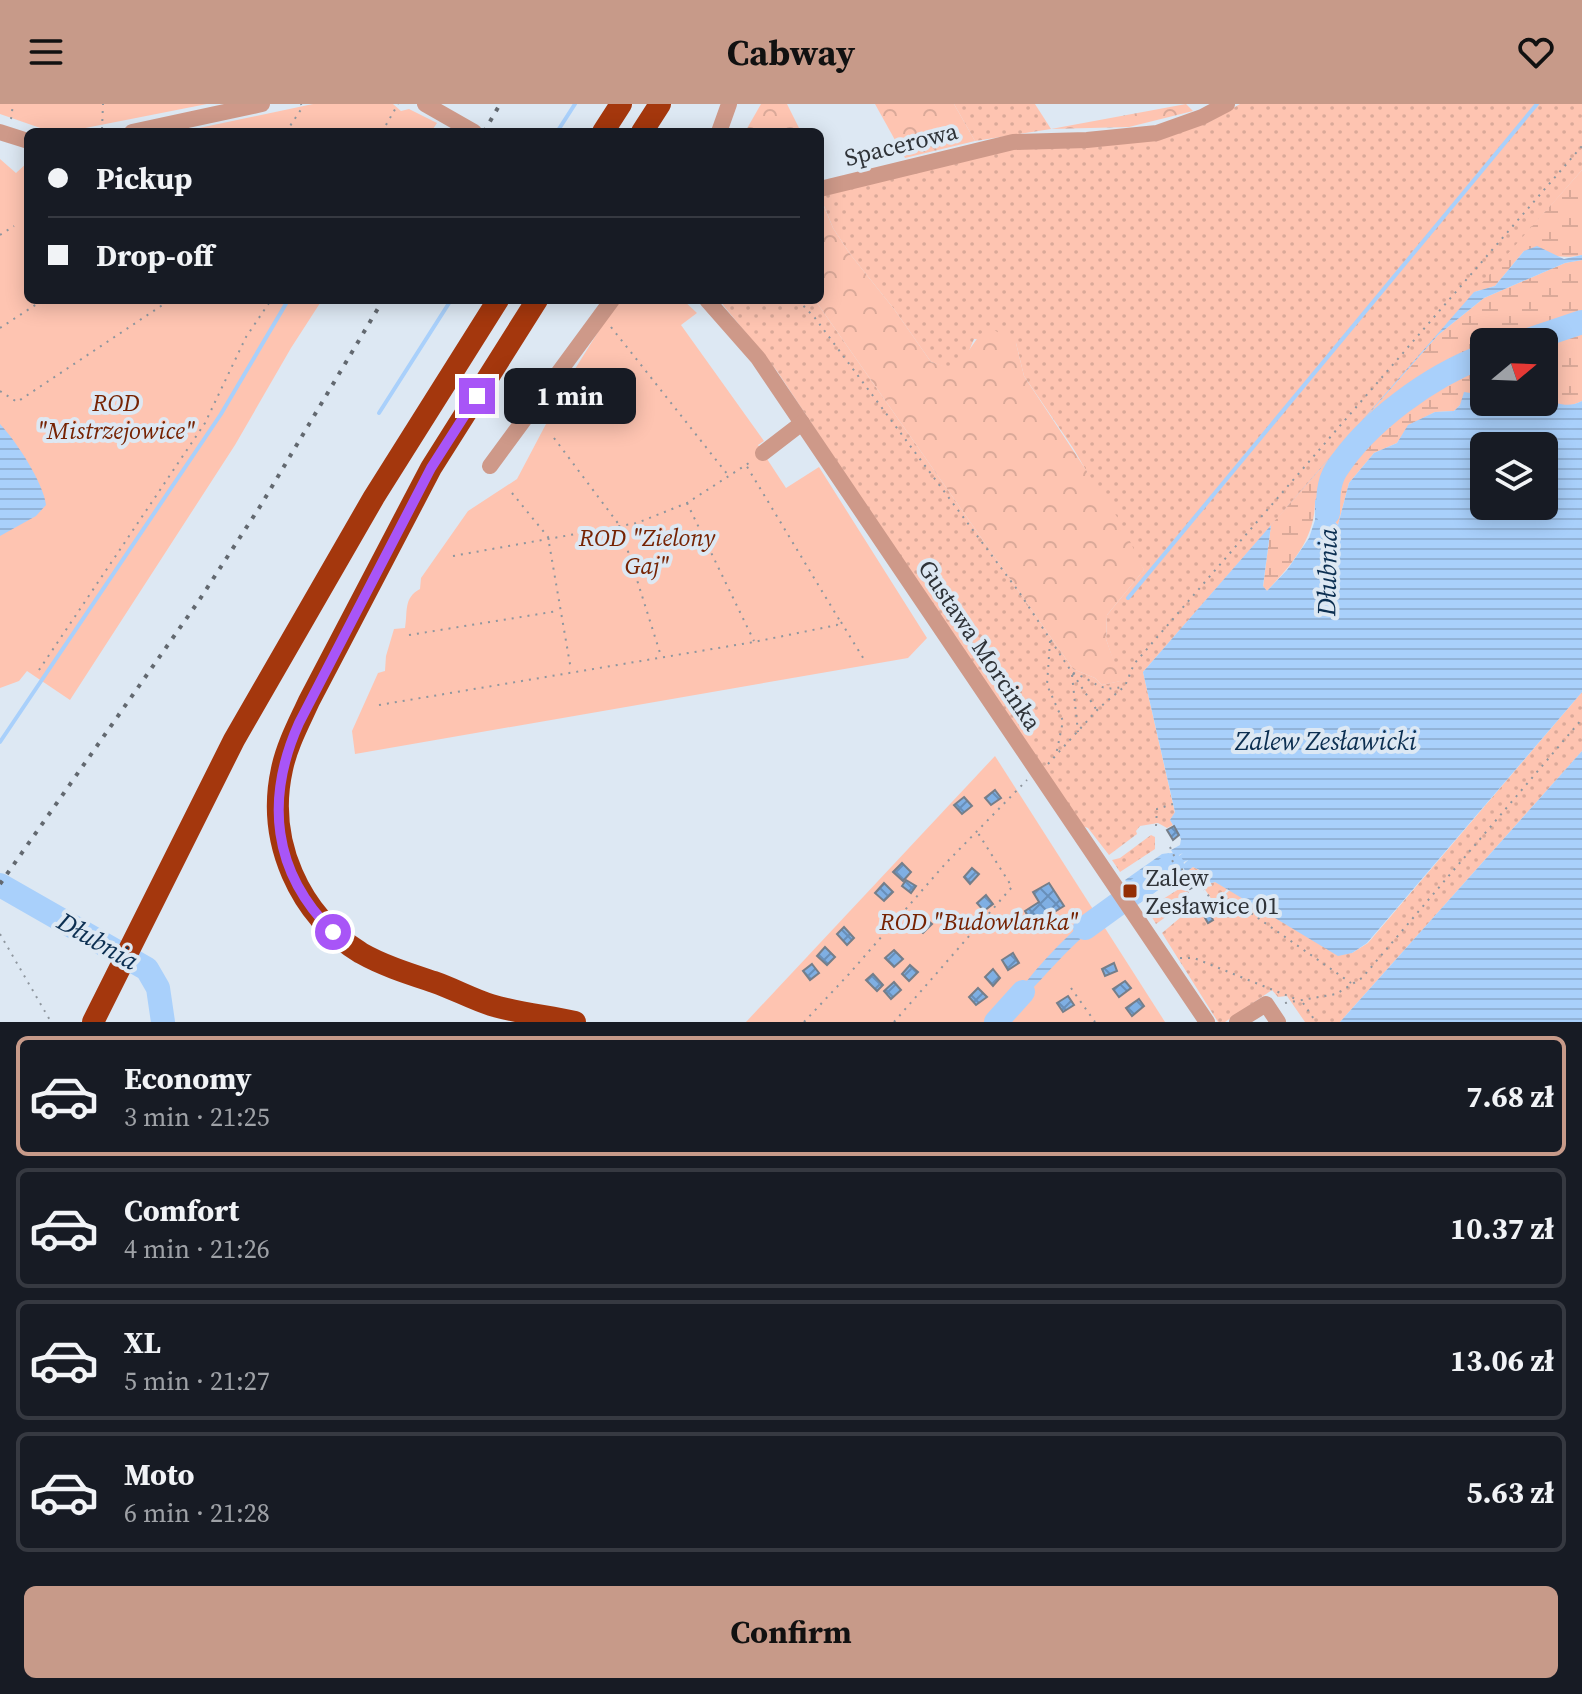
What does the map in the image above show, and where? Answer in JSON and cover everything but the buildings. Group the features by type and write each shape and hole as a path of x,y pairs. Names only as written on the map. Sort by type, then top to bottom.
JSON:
{"highway":[{"path":"606,128 621,104"},
{"path":"645,128 660,104"},
{"path":"93,1022 234,740 374,497 495,304"},
{"path":"534,304 431,468 309,701 282,766 278,817 281,841 291,873 320,919 349,944 383,964 490,1005 575,1022"}],"street":[{"path":"151,128 262,104"},
{"path":"425,104 467,128"},
{"path":"720,128 729,104"},
{"name":"Spacerowa","path":"824,188 1013,142 1087,140 1157,133 1202,117 1227,104"},
{"path":"0,132 24,140"},
{"path":"490,466 609,304"},
{"name":"Gustawa Morcinka","path":"711,304 758,358 1207,1022"},
{"path":"763,453 802,423"},
{"path":"1237,1022 1266,1004 1293,1002"},
{"path":"1266,1004 1278,1022"}],"path":[{"path":"11,118 13,104"},
{"path":"102,128 103,104"},
{"path":"289,128 302,108 301,104"},
{"path":"384,128 398,104"},
{"path":"804,1022 977,832 1125,686 1134,664 1582,146"},
{"path":"0,235 14,226"},
{"path":"0,328 37,304"},
{"path":"0,391 17,402 164,304"},
{"path":"39,670 205,423 246,337 268,304"},
{"path":"802,304 1019,592 1097,711"},
{"path":"611,327 729,476"},
{"path":"554,438 620,526 662,657"},
{"path":"453,556 637,523 687,503 763,453"},
{"path":"746,465 865,661"},
{"path":"512,493 548,537 571,672"},
{"path":"687,503 754,642"},
{"path":"409,635 561,610"},
{"path":"379,705 833,628 840,621"},
{"path":"1050,640 1047,685 1063,721 1056,756"},
{"path":"1072,673 1087,678 1100,689 1113,690 1125,686"},
{"path":"1072,673 1078,734"},
{"path":"1293,1002 1336,994 1362,978 1582,719"},
{"path":"1156,826 1157,809 1173,804"},
{"path":"894,1022 1012,887 977,832"},
{"path":"1170,849 1176,868 1180,866 1184,872 1194,874 1214,904 1229,889"},
{"path":"1225,895 1352,984"},
{"path":"0,934 51,1022"},
{"path":"1165,959 1194,958 1293,1002 1316,1022"},
{"path":"1071,988 1095,1022"}],"green space":[{"path":"0,104 207,104 85,128 40,128 0,114"},
{"path":"313,104 393,104 401,111 409,109 437,123 434,128 199,128"},
{"path":"761,104 787,104 799,128 747,128"},
{"path":"875,104 954,104 975,141 905,158"},
{"path":"954,104 1035,104 1051,129 975,141"},
{"path":"1186,104 1193,111 1129,127 1051,129"},
{"path":"1240,104 1582,104 1582,170 1143,672 1175,813 1170,820 1173,825 1167,828 1158,823 1140,826 1137,834 1109,855 1088,828 1082,826 945,626 777,371 722,304 818,304 1073,669 1095,678 1102,685 1120,681 1106,639 1107,615 1144,570 1073,448 1024,376 1016,343 974,339 966,358 951,369 931,362 833,228 824,206 824,195 996,151 1209,122"},
{"name":"ROD \"Mistrzejowice\"","path":"0,159 16,173 24,166 24,304 319,304 235,445 70,700 27,671 19,681 0,688"},
{"path":"1582,170 1582,255 1560,256 1524,251 1495,286 1474,292"},
{"path":"824,207 833,228 850,254 931,362 951,368 989,327 1016,343 1024,376 1121,523 1144,570 1107,615 1106,639 1121,681 1102,685 1095,678 1073,669 818,304 824,304"},
{"path":"1582,260 1582,401 1573,405 1558,405 1558,328 1470,328 1470,401 1454,411 1435,412 1409,425 1397,443 1374,453 1349,483 1338,525 1333,520 1333,487 1315,501 1306,539 1293,561 1267,591 1263,587 1271,525 1438,335 1484,298 1565,263"},
{"name":"ROD \"Zielony Gaj\"","path":"616,304 687,304 697,313 681,325 764,441 758,445 786,488 819,467 927,638 908,658 355,754 352,731 378,673 385,671 394,629 405,628 407,606 420,589 421,578 468,511 517,479 575,369"},
{"path":"1582,692 1582,751 1340,1022 1305,1022 1287,996 1278,997 1272,990 1225,1022 1218,1022 1162,933 1194,906 1209,923 1215,913 1211,907 1230,890 1352,953 1368,943"},
{"name":"ROD \"Budowlanka\"","path":"995,756 1165,1022 746,1022"},
{"path":"1151,835 1155,837 1155,849 1120,872 1112,860 1120,858"},
{"path":"1193,867 1203,872 1209,881 1207,887 1215,882 1228,888 1214,903 1194,873 1186,872"},
{"path":"1179,889 1189,892 1189,900 1156,924 1147,909"}],"water":[{"path":"1537,246 1564,259 1582,255 1582,260 1565,263 1484,298 1438,335 1276,519 1474,292 1495,286 1524,251"},
{"name":"Zalew Zesławicki","path":"1464,392 1470,393 1470,416 1558,416 1558,404 1567,405 1582,401 1582,692 1367,943 1352,953 1338,956 1215,882 1211,883 1202,871 1193,867 1186,872 1182,866 1188,860 1178,865 1174,860 1183,853 1175,857 1171,850 1180,845 1181,839 1170,820 1175,812 1143,672 1271,525 1263,586 1267,591 1287,570 1309,538 1315,520 1315,501 1326,477 1333,487 1333,520 1338,525 1349,483 1374,453 1397,443 1408,425 1435,412 1454,411 1460,405"},
{"path":"0,424 28,462 46,505 36,516 0,536"},
{"path":"1582,751 1582,1022 1340,1022"},
{"path":"1169,853 1172,869 1137,893 1179,868 1182,873 1140,903 1125,880 1162,854"},
{"path":"1106,900 1116,914 1085,935 1004,1015 1038,968"}],"waterway":[{"path":"560,128 575,104"},
{"path":"1128,598 1537,104"},
{"path":"0,742 221,414 286,304"},
{"path":"379,413 448,304"},
{"name":"Dłubnia","path":"1558,330 1582,322"},
{"name":"Dłubnia","path":"1328,513 1333,475 1349,452 1401,402 1470,362"},
{"name":"Dłubnia","path":"1085,928 1172,865"},
{"name":"Dłubnia","path":"0,885 147,969 158,988 163,1022"},
{"name":"Dłubnia","path":"996,1022 1023,992"}],"railway":[{"path":"486,128 500,104"},
{"path":"0,884 198,602 261,505 381,304"}],"place":[{"name":"Zalew Zesławice 01","path":"1130,891"}],"route":[{"path":"333,932 307,901 284,853 278,817 282,766 299,723 431,468 477,396"}]}
